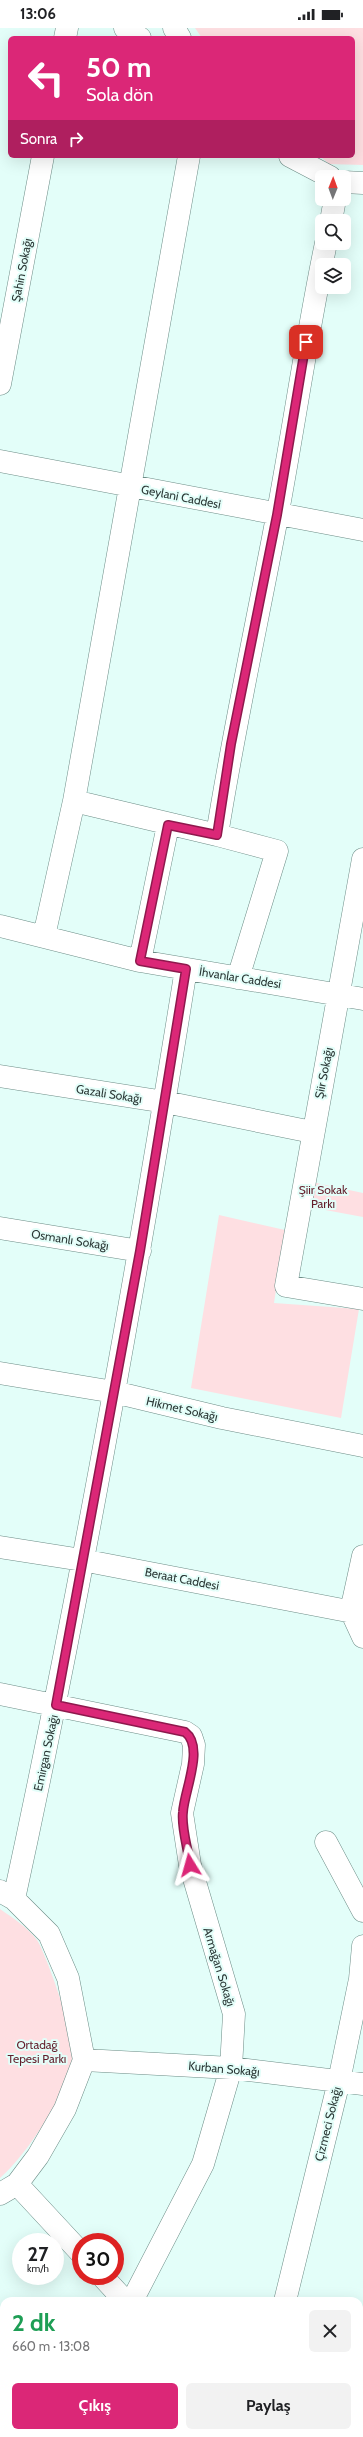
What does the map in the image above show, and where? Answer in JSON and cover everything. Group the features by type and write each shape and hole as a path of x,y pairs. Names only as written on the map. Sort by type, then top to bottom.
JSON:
{"street":[{"path":"125,28 137,36"},
{"name":"Şahin Sokağı","path":"0,384 43,158"},
{"path":"44,936 74,801 189,158"},
{"path":"294,158 317,170"},
{"path":"351,182 363,183"},
{"path":"217,835 231,744 277,515 306,342 325,250"},
{"name":"Geylani Caddesi","path":"0,461 277,515 363,530"},
{"path":"74,801 277,851 238,978"},
{"path":"140,961 168,825"},
{"name":"Şiir Sokağı","path":"363,859 339,995 312,1132 286,1286 363,1299"},
{"name":"İhvanlar Caddesi","path":"0,926 140,961 363,999"},
{"name":"Emirgan Sokağı","path":"7,1895 56,1705 140,1251 186,969"},
{"name":"Gazali Sokağı","path":"0,1076 165,1102 312,1132"},
{"name":"Osmanlı Sokağı","path":"0,1228 140,1251"},
{"name":"Hikmet Sokağı","path":"0,1373 114,1392 222,1418 363,1446"},
{"name":"Beraat Caddesi","path":"0,1547 82,1560 357,1612"},
{"path":"363,1556 357,1612 363,1637"},
{"path":"0,1694 56,1705"},
{"name":"Armağan Sokağı","path":"56,1705 185,1732 191,1736 194,1745 193,1764 182,1813 190,1865 234,2014 231,2068 203,2164 134,2297"},
{"path":"326,1842 363,1912"},
{"path":"7,1895 49,1934 64,1970 84,2060 65,2109 38,2156 8,2189 72,2245"},
{"name":"Çizmeci Sokağı","path":"286,2297 339,2081 360,1979 363,1946"},
{"name":"Kurban Sokağı","path":"84,2060 231,2068 363,2084"},
{"path":"110,2285 121,2297"}],"green space":[{"path":"195,28 363,28 363,165 329,164 322,158 355,158 355,36 201,36"},
{"name":"Şiir Sokak Parkı","path":"312,1182 363,1193 363,1217 309,1207"},
{"path":"219,1215 285,1230 274,1303 359,1309 341,1418 191,1388"},
{"name":"Ortadağ Tepesi Parkı","path":"0,1909 29,1931 37,1940 41,1948 67,2020 75,2053 75,2061 63,2090 44,2124 22,2155 0,2178"}],"route":[{"path":"190,1865 182,1813 193,1764 194,1745 191,1736 185,1732 56,1705 140,1251 186,969 140,961 168,825 217,835 231,744 277,515 306,342"}]}
